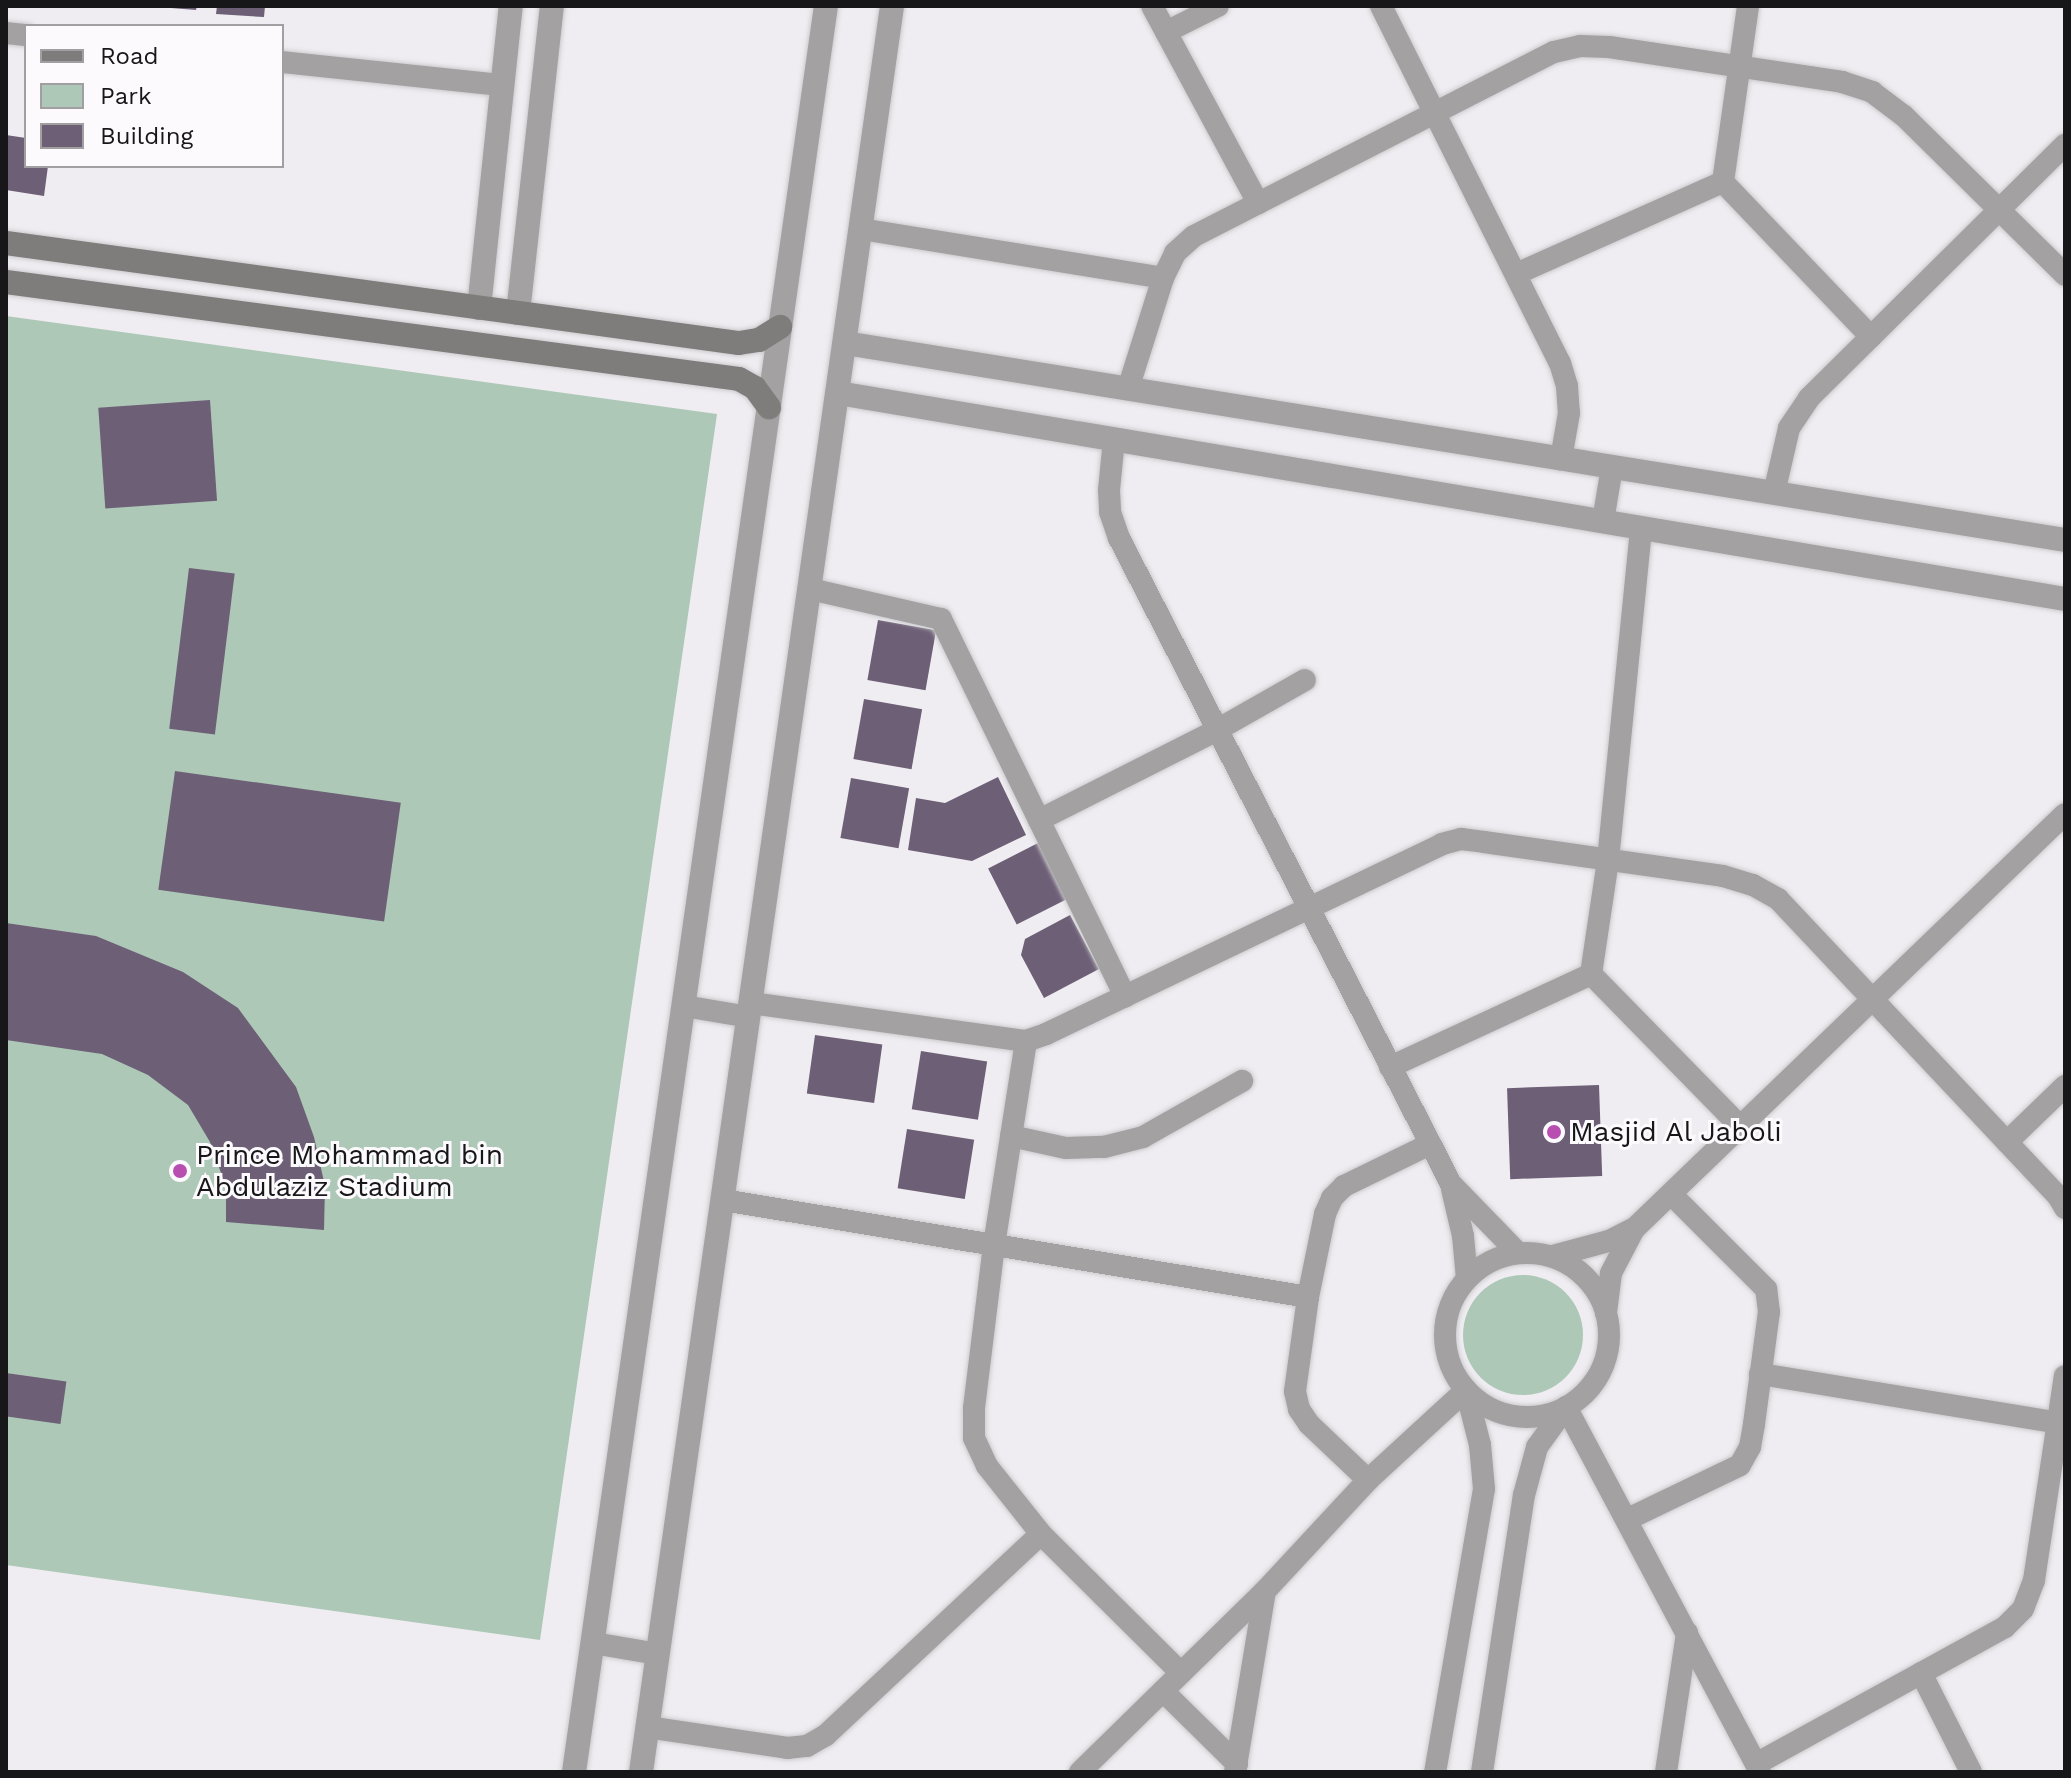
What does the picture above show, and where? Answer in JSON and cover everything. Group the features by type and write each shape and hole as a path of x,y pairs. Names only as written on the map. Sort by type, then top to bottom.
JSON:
{"main road":[{"path":"6,243 739,343 759,340 780,327"},
{"path":"6,282 260,319 739,379 755,388 769,407"}],"street":[{"path":"479,308 511,6"},
{"path":"518,313 552,6"},
{"path":"574,1772 826,6"},
{"path":"641,1772 892,6"},
{"path":"1152,6 1258,203"},
{"path":"1166,32 1218,6"},
{"path":"1381,6 1560,363 1567,386 1569,413 1561,459"},
{"path":"1723,182 1748,6"},
{"path":"1128,389 1163,278 1175,253 1194,236 1554,52 1580,46 1842,82 1872,92 1904,116 2065,275"},
{"path":"284,62 502,85"},
{"path":"1774,493 1789,428 1809,398 2065,145"},
{"path":"1516,274 1723,182"},
{"path":"1723,182 1871,337"},
{"path":"861,229 1163,278"},
{"path":"845,343 2065,540"},
{"path":"838,393 2065,599"},
{"path":"1114,439 1109,501 1119,538 1451,1184 1463,1236 1467,1279"},
{"path":"1603,521 1612,467"},
{"path":"1591,974 1608,860 1641,528"},
{"path":"810,589 941,619 1125,996"},
{"path":"1039,820 1217,730 1305,680"},
{"path":"1435,1772 1484,1489 1480,1445 1466,1390 1451,1367 1445,1341 1447,1314 1458,1289 1476,1269 1500,1256 1518,1253 1553,1256 1599,1245 1634,1229 2065,814"},
{"path":"684,1006 750,1010 1026,1041 1442,844 1461,839 1723,876 1753,885 1778,899 2007,1142 2065,1208"},
{"path":"1390,1067 1591,974"},
{"path":"1591,974 1742,1128"},
{"path":"1026,1041 994,1245 974,1408 974,1438 987,1466 1041,1534 1181,1673"},
{"path":"1011,1136 1066,1148 1104,1147 1143,1137 1242,1081"},
{"path":"2007,1142 2065,1086"},
{"path":"1368,1480 1309,1424 1299,1409 1295,1391 1308,1297 1325,1214 1332,1198 1344,1186 1430,1144"},
{"path":"1451,1184 1518,1253"},
{"path":"1628,1519 1740,1465 1750,1447 1769,1312 1766,1289 1671,1194"},
{"path":"723,1200 1308,1297"},
{"path":"1482,1772 1524,1495 1537,1447 1566,1407 1588,1390 1602,1367 1609,1340 1606,1313 1611,1273 1634,1229"},
{"path":"1553,1256 1576,1269 1595,1288 1606,1313"},
{"path":"1760,1374 2061,1424"},
{"path":"1566,1407 1758,1768 2005,1627 2023,1609 2034,1580 2061,1424 2065,1376"},
{"path":"1466,1390 1488,1407 1513,1416 1541,1416 1566,1407"},
{"path":"1080,1772 1265,1591 1368,1480 1466,1390"},
{"path":"647,1727 787,1748 807,1746 826,1735 1041,1534"},
{"path":"1236,1768 1265,1591"},
{"path":"1666,1772 1687,1633"},
{"path":"593,1643 658,1654"},
{"path":"1921,1673 1971,1772"},
{"path":"1163,1691 1236,1768"}],"green space":[{"path":"6,316 717,414 540,1640 6,1565"},
{"path":"1523,1275 1546,1280 1565,1293 1578,1312 1583,1335 1578,1358 1565,1377 1546,1390 1523,1395 1500,1390 1481,1377 1468,1358 1463,1335 1468,1312 1481,1293 1500,1280"}],"building":[{"path":"171,6 197,6 196,10"},
{"path":"217,6 265,6 264,17 216,14"},
{"path":"6,135 24,138 24,168 48,168 44,196 6,190"},
{"path":"210,400 217,501 105,509 98,408"},
{"path":"189,568 235,574 215,734 169,729"},
{"path":"878,620 936,630 926,690 867,680"},
{"path":"864,699 922,709 912,769 853,759"},
{"path":"175,771 401,803 384,922 158,890"},
{"path":"998,777 1026,835 972,861 908,850 916,798 945,803"},
{"path":"851,778 909,788 899,848 840,838"},
{"path":"1038,843 1067,899 1017,925 988,868"},
{"path":"1070,915 1099,969 1044,998 1021,955 1025,939"},
{"path":"6,923 96,936 183,972 238,1008 296,1087 314,1137 325,1186 324,1230 226,1222 226,1187 210,1142 188,1105 148,1075 102,1054 6,1040"},
{"path":"815,1035 882,1044 874,1103 807,1093"},
{"path":"921,1051 987,1061 978,1120 912,1109"},
{"name":"Masjid Al Jaboli","path":"1599,1085 1602,1176 1510,1179 1507,1088"},
{"path":"907,1129 974,1140 965,1199 898,1188"},
{"path":"6,1373 66,1381 60,1424 6,1416"}],"place":[{"name":"Masjid Al Jaboli","path":"1554,1132"},
{"name":"Prince Mohammad bin Abdulaziz Stadium","path":"180,1171"}]}
